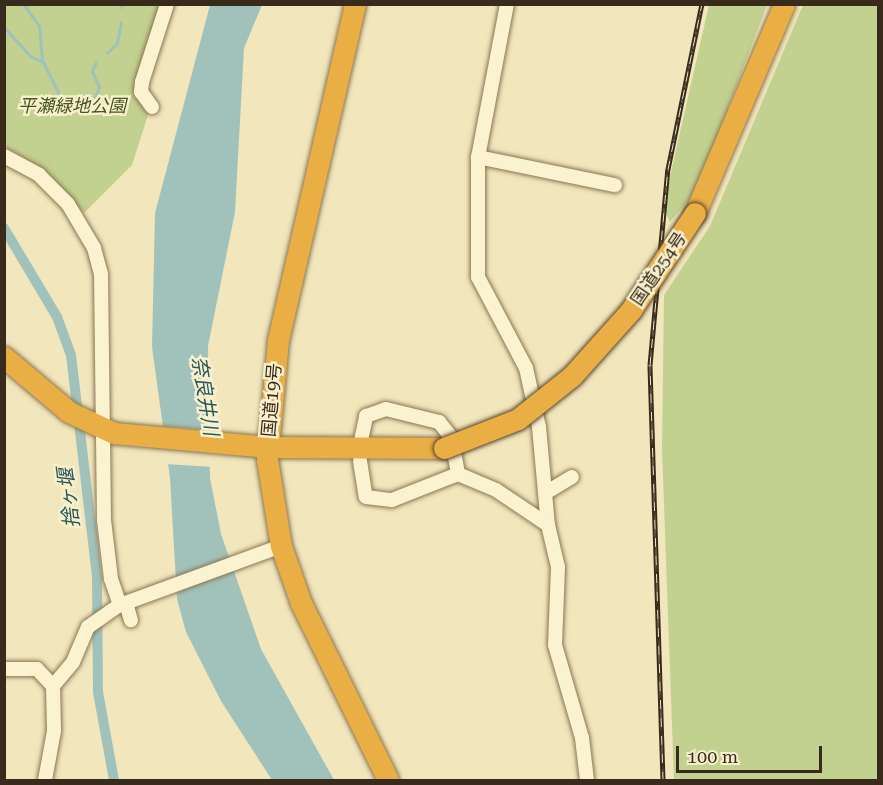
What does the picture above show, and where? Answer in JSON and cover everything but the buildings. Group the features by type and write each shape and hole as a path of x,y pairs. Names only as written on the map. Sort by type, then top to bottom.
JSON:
{"highway":[{"name":"国道19号","path":"355,4 278,340 260,453 281,546 306,613 388,780"},
{"name":"国道254号","path":"69,419 103,434 260,453 359,455 402,459 441,449 518,419 572,376 631,310 694,213 784,4"},
{"path":"4,357 69,419"},
{"path":"4,375 69,419"}],"street":[{"path":"152,107 141,92 142,82 167,4"},
{"path":"507,4 477,157 478,277 526,368 547,492 548,525 558,567 555,645 582,738 587,780"},
{"path":"4,156 53,187 94,248 104,301 103,434 106,550 131,620"},
{"path":"477,157 615,185"},
{"path":"458,474 451,436 439,422 386,409 366,416 359,455 361,488 378,501 458,474 496,490 548,525"},
{"path":"547,492 572,477"},
{"path":"45,780 54,731 53,686 73,662 88,627 126,603 281,546"},
{"path":"4,669 37,669 53,686"}],"green space":[{"name":"平瀬緑地公園","path":"4,5 165,5 148,54 148,115 132,165 84,213 45,170 5,147"},
{"path":"709,5 767,5 696,191 670,222 663,207"},
{"path":"803,5 878,5 878,780 674,780 662,449 664,295 710,226"}],"water":[{"name":"奈良井川","path":"210,5 262,5 244,48 235,212 208,346 210,478 221,534 261,649 334,780 272,780 221,701 186,632 177,599 170,478 152,347 155,213"}],"pier":[{"path":"160,426 213,430 213,467 165,464"}],"waterway":[{"path":"24,5 39,26 42,60 65,106 86,108 94,99 99,87 92,71 96,62"},
{"path":"107,53 117,43 121,22"},
{"path":"4,27 30,56 43,62"},
{"name":"捨ヶ堰","path":"4,228 57,317 71,355 97,577 98,692 114,780"}],"railway":[{"path":"663,780 650,365 668,169 702,4"}]}
